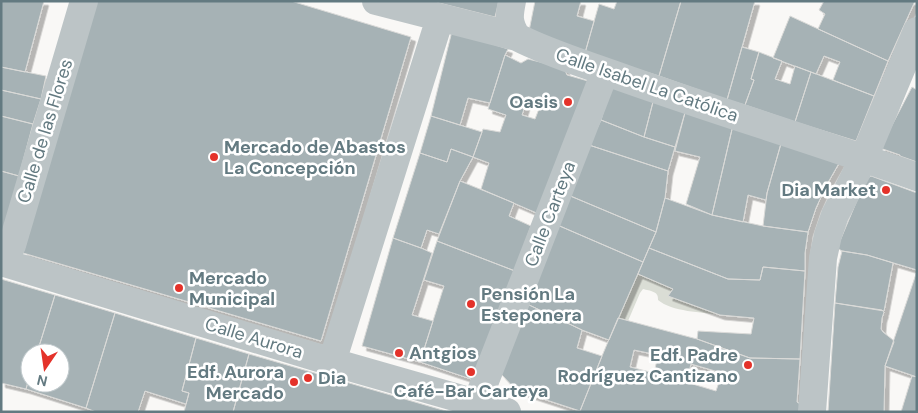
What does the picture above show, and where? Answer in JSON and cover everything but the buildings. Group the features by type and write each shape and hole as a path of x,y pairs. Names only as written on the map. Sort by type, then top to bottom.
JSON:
{"street":[{"name":"Calle de las Flores","path":"1,257 7,255 12,246 84,1"},
{"name":"Calle Isabel La Católica","path":"376,1 517,37 555,54 667,94 917,177"},
{"path":"512,1 509,16 512,29 517,37"},
{"path":"332,362 440,18"},
{"path":"812,412 823,258 828,235 835,215 864,158 917,31"},
{"name":"Calle Carteya","path":"475,408 605,72"},
{"name":"Calle Aurora","path":"1,262 332,362 475,408 507,412"}],"shaded area":[{"path":"638,274 673,289 668,296 720,315 671,307 658,300 656,293 643,289 628,321 618,318"}],"place":[{"name":"Oasis","path":"568,102"},
{"name":"Mercado de Abastos La Concepción","path":"214,157"},
{"name":"Dia Market","path":"886,190"},
{"name":"Mercado Municipal","path":"179,288"},
{"name":"Pensión La Esteponera","path":"471,304"},
{"name":"Antgios","path":"399,353"},
{"name":"Edf. Padre Rodríguez Cantizano","path":"748,365"},
{"name":"Café-Bar Carteya","path":"471,372"},
{"name":"Dia","path":"308,378"},
{"name":"Edf. Aurora Mercado","path":"294,382"}]}
